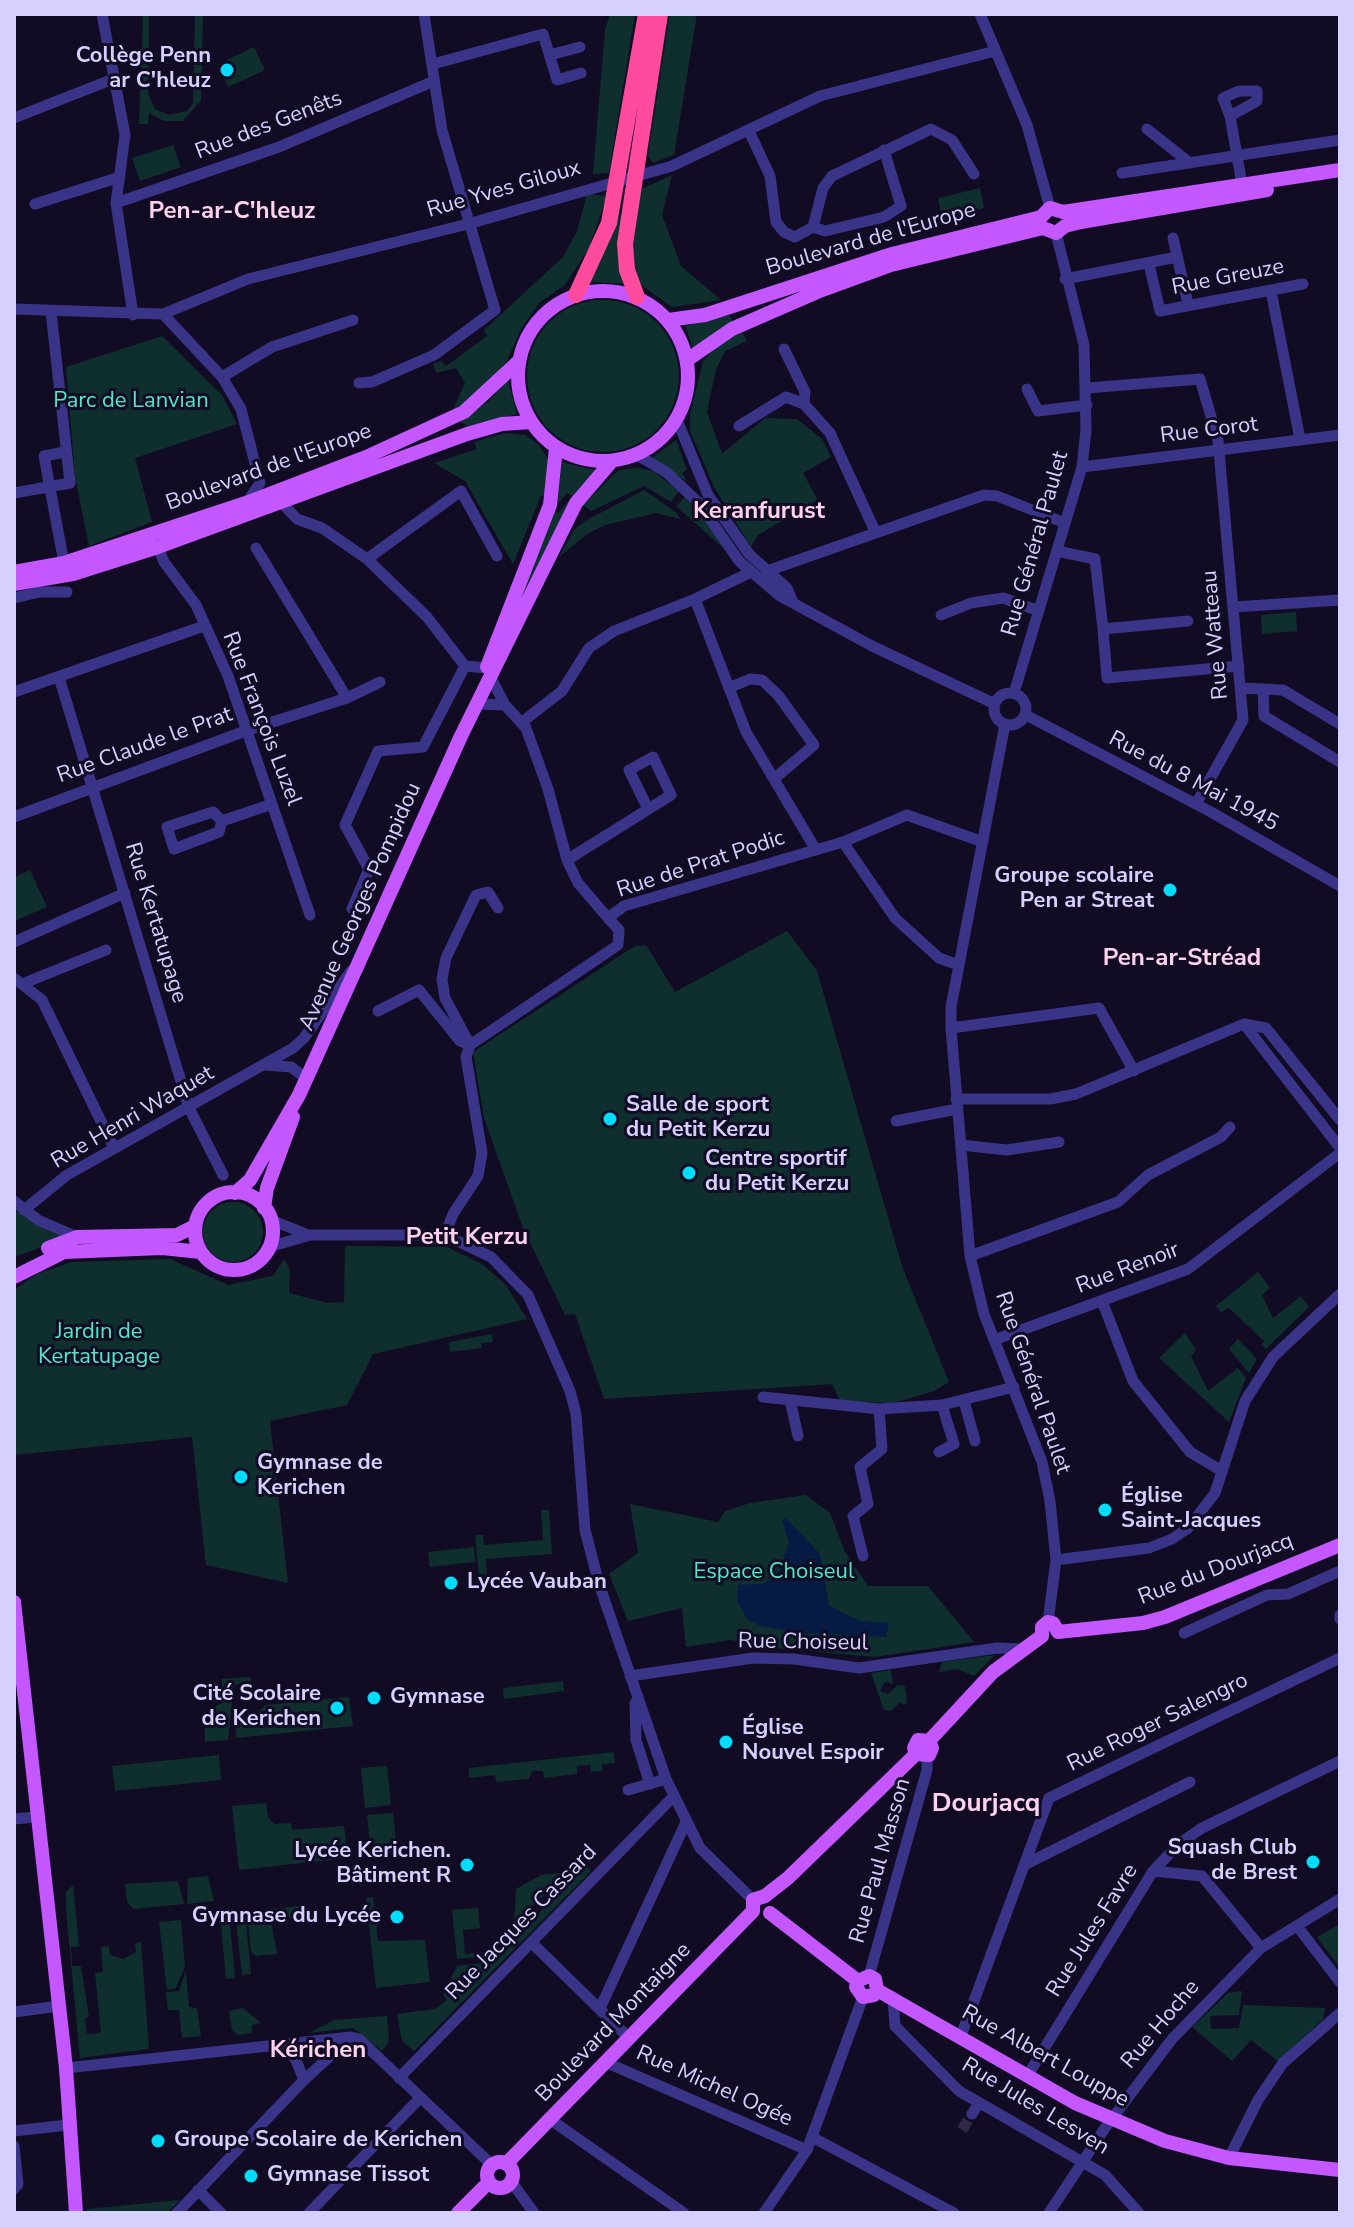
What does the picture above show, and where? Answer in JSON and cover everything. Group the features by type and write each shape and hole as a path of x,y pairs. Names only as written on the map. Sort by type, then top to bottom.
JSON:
{"highway":[{"path":"576,295 609,223 646,14"},
{"path":"637,297 627,270 625,244 660,14"}],"main road":[{"name":"Boulevard de l'Europe","path":"1243,190 1340,170"},
{"name":"Boulevard de l'Europe","path":"668,320 705,315 892,254 1053,221 1243,190 1340,178"},
{"name":"Boulevard de l'Europe","path":"687,360 732,329 817,292 891,265 1053,221"},
{"path":"615,291 637,297 668,320 687,360 688,381 677,420 659,440 637,455 611,462 573,457 556,448 531,422 517,389 518,362 531,329 556,305 576,295 615,291"},
{"name":"Boulevard de l'Europe","path":"14,572 64,563 246,503 283,501 452,420 477,403 518,362"},
{"name":"Boulevard de l'Europe","path":"14,584 73,574 158,547 467,434 502,424 531,422"},
{"name":"Avenue Georges Pompidou","path":"461,736 489,673 550,505 556,448"},
{"name":"Avenue Georges Pompidou","path":"235,1193 250,1180 307,1079 489,673 576,503 611,462"},
{"name":"Avenue Georges Pompidou","path":"268,1214 267,1188 299,1095"},
{"path":"14,1268 50,1247 77,1237 177,1235 195,1226 209,1202 235,1193 251,1197 268,1214 269,1247 256,1263 237,1270 216,1266 201,1252 195,1226"},
{"path":"14,1277 64,1252 170,1248 201,1252"},
{"name":"Rue du Dourjacq","path":"1050,1630 1143,1623 1165,1617 1340,1545"},
{"path":"14,1602 66,2068 76,2213"},
{"name":"Boulevard Montaigne","path":"499,2164 551,2120 788,1878 921,1755 916,1742 929,1741 993,1672 1050,1630"},
{"path":"763,1905 864,1978 875,1979 877,1990 874,1995 863,1997 856,1987 864,1978"},
{"name":"Rue Albert Louppe","path":"877,1990 1110,2120 1165,2141 1229,2158 1340,2170"},
{"path":"499,2164 511,2169 511,2181 500,2188 489,2182 487,2173 499,2164"},
{"path":"458,2213 489,2182"}],"street":[{"path":"102,14 125,135 116,203 133,315"},
{"path":"359,383 372,382 434,355 495,310 442,130 424,14"},
{"name":"Rue Général Paulet","path":"980,14 1030,134 1084,345 1087,388 1082,467 1014,693"},
{"path":"433,64 543,34 557,80 581,73"},
{"path":"550,55 580,47"},
{"name":"Rue Yves Giloux","path":"14,309 163,314 248,279 468,224 692,159 820,96 995,51"},
{"path":"14,118 113,79"},
{"name":"Rue des Genêts","path":"116,203 279,147 434,81"},
{"path":"1230,116 1243,190"},
{"path":"749,131 770,176 776,222 795,237 813,227 826,182 884,150 931,129 952,140 974,174"},
{"path":"1147,129 1190,163"},
{"path":"1122,173 1238,158 1340,140"},
{"path":"813,227 825,231 884,217 901,206 884,150"},
{"path":"35,204 120,177"},
{"path":"1173,238 1188,304"},
{"path":"1065,279 1177,257"},
{"name":"Rue Greuze","path":"1149,264 1160,311 1303,284"},
{"path":"1271,291 1300,439"},
{"path":"14,493 70,483 51,312"},
{"path":"163,314 222,377 241,409 260,483 367,559 427,617 465,666 489,673 505,705 522,722 548,789 567,860 578,883 608,918"},
{"path":"222,377 272,347 353,320"},
{"path":"784,349 805,392 804,404"},
{"name":"Rue Watteau","path":"1087,388 1200,379 1220,450 1243,720 1196,804"},
{"path":"1027,389 1038,411 1087,405"},
{"path":"739,426 786,397 804,404 830,433 875,531"},
{"path":"677,420 708,495 749,554 787,588 792,600"},
{"name":"Rue Corot","path":"1082,467 1340,435"},
{"path":"64,563 44,456 65,452"},
{"path":"637,455 666,472 699,503 751,572 780,596 872,646 995,704"},
{"path":"246,503 260,483"},
{"path":"367,559 461,491 497,556"},
{"path":"767,571 984,495 997,496 1065,523"},
{"name":"Rue François Luzel","path":"158,547 164,562 196,605 228,676 310,915"},
{"path":"256,548 347,698"},
{"path":"1057,551 1095,559 1107,678 1239,666"},
{"path":"522,722 562,691 589,648 616,630 695,599 751,572"},
{"path":"14,598 40,592 67,592"},
{"path":"941,615 971,603 1003,598 1039,611"},
{"path":"695,599 723,665 746,732 816,850"},
{"path":"1234,607 1340,600"},
{"path":"1103,629 1188,621"},
{"path":"14,692 204,626"},
{"name":"Avenue Georges Pompidou","path":"352,909 369,869 345,825 378,751 423,747 465,666"},
{"name":"Rue Kertatupage","path":"59,677 189,1108 223,1175"},
{"path":"731,687 750,679 762,680 778,695 814,745 775,778"},
{"name":"Rue Claude le Prat","path":"14,817 248,730 347,698 380,682"},
{"path":"1241,688 1283,690 1340,724"},
{"path":"1263,689 1264,716 1340,762"},
{"path":"1014,693 1025,701 1026,715 1017,724 1005,724 996,716 995,704 1002,695 1014,693"},
{"path":"477,704 505,705"},
{"name":"Rue du 8 Mai 1945","path":"1026,715 1196,804 1340,886"},
{"name":"Rue Général Paulet","path":"1005,724 951,1007 951,1028 970,1256 994,1340 1042,1462 1056,1560 1050,1630"},
{"path":"567,860 671,795 653,757 629,770 648,809"},
{"path":"222,821 272,804"},
{"path":"213,812 222,821 219,832 174,849 167,827 213,812"},
{"name":"Rue de Prat Podic","path":"470,1045 618,945 619,930 608,918 624,906 843,842 907,815 983,842"},
{"path":"843,842 895,918 939,958 959,965"},
{"path":"445,1235 453,1214 478,1176 482,1153 466,1057 470,1045 445,998 442,979 446,958 476,895 488,892 498,908"},
{"path":"14,942 125,893"},
{"path":"18,981 106,950"},
{"name":"Rue Henri Waquet","path":"24,1210 67,1175 293,1048 304,1038 365,953"},
{"path":"18,981 42,1000 114,1148"},
{"path":"378,1011 419,990 460,1041 470,1045"},
{"path":"951,1028 1099,1008 1134,1071"},
{"path":"1244,1024 1340,1151"},
{"path":"896,1121 957,1104 1050,1099 1098,1086 1244,1024 1266,1028 1340,1120"},
{"path":"291,1067 293,1048"},
{"path":"265,1065 291,1067 307,1079"},
{"path":"970,1256 1118,1202 1148,1175 1221,1137 1230,1127"},
{"path":"961,1145 1007,1150 1059,1142"},
{"name":"Rue Renoir","path":"994,1340 1188,1269 1340,1151"},
{"path":"14,1201 24,1210 77,1237"},
{"path":"268,1214 310,1235"},
{"path":"269,1247 310,1235 445,1235 474,1246 502,1265 528,1295 576,1414 585,1530 666,1779 700,1848 763,1905"},
{"path":"1056,1560 1123,1553 1172,1539 1200,1515 1215,1493 1245,1401 1273,1357 1340,1294"},
{"path":"1102,1301 1133,1381 1190,1452 1222,1471"},
{"path":"763,1397 879,1409 942,1405 1014,1387"},
{"path":"790,1400 798,1436"},
{"path":"964,1401 975,1441"},
{"path":"939,1452 954,1444 942,1405"},
{"path":"863,1556 853,1516 868,1504 860,1467 882,1449 879,1409"},
{"name":"Rue du Dourjacq","path":"1184,1633 1267,1595 1288,1594 1340,1571"},
{"name":"Rue Choiseul","path":"632,1682 753,1658 794,1659 859,1668 997,1648 1022,1649"},
{"name":"Rue Roger Salengro","path":"961,2036 1049,1798 1340,1658"},
{"path":"632,1682 636,1740 650,1784"},
{"name":"Rue Paul Masson","path":"864,1978 927,1770 921,1755"},
{"name":"Rue Jules Favre","path":"1028,2075 1153,1871 1179,1844 1202,1828 1340,1761"},
{"path":"628,1790 666,1779"},
{"path":"1024,1865 1190,1782"},
{"name":"Rue Jacques Cassard","path":"399,2078 673,1797"},
{"path":"14,1819 36,1817"},
{"path":"601,2006 686,1822"},
{"path":"1153,1871 1202,1876 1261,1948"},
{"name":"Rue Hoche","path":"1049,2213 1110,2120 1172,2039 1261,1948 1340,1899"},
{"path":"1297,1926 1340,1982"},
{"path":"532,1943 601,2006 629,2038"},
{"path":"764,2213 807,2150 863,1997"},
{"name":"Rue Jules Lesven","path":"893,1997 895,2026 944,2077 979,2103 1105,2175 1139,2213"},
{"path":"14,2012 59,2006"},
{"path":"1229,2158 1258,2100 1283,2063 1340,2013"},
{"path":"177,2213 304,2080 351,2037"},
{"path":"66,2068 351,2037 359,2039 419,2099 499,2164"},
{"path":"267,2045 285,2048 295,2058 304,2080"},
{"name":"Rue Michel Ogée","path":"605,2062 807,2150"},
{"path":"309,2213 419,2099"},
{"path":"972,2114 979,2103"},
{"path":"551,2120 684,2213"},
{"path":"14,2131 68,2125"},
{"path":"812,2137 954,2213"},
{"path":"14,2146 18,2184 14,2189"},
{"path":"511,2181 534,2213"},
{"path":"198,2190 221,2213"}],"green space":[{"path":"143,14 149,14 148,93 155,109 169,115 187,111 193,103 195,14 203,15 201,100 183,121 164,121 149,113 148,124 139,124"},
{"path":"610,14 635,14 609,173 593,174 605,30"},
{"path":"670,14 697,14 674,155 653,163 648,155"},
{"path":"254,47 265,70 228,87 218,64"},
{"path":"173,145 181,167 140,181 132,158"},
{"path":"672,175 662,215 681,266 721,300 672,307 637,282 630,262 639,190"},
{"path":"980,188 984,208 942,218 938,198"},
{"path":"587,194 607,196 589,248 565,285 539,303 521,329 507,361 486,387 452,412 465,383 456,368 436,373 433,364 441,361 446,366 487,336 484,330 563,257 577,231"},
{"path":"619,215 622,215 625,284 589,282"},
{"path":"603,300 632,306 656,323 673,347 679,376 673,405 656,429 632,446 603,452 574,446 550,429 533,405 527,376 533,347 550,323 574,306"},
{"path":"729,315 733,321 740,318 694,350 685,326"},
{"path":"742,332 747,341 725,351 716,369 707,412 722,454 765,418 797,419 822,439 831,457 803,473 818,500 758,535 751,547 714,487 690,431 690,415 703,361 718,344"},
{"name":"Parc de Lanvian","path":"162,336 222,395 237,424 135,458 152,522 89,546 75,477 66,367"},
{"path":"508,380 517,414 468,426 460,422 489,401"},
{"path":"505,433 525,435 539,445 549,461 546,496 541,496 513,564 465,481 434,463 477,449 474,442"},
{"path":"676,440 687,470 682,473 687,482 652,458"},
{"path":"562,462 598,471 574,497 567,493 557,505"},
{"path":"638,468 653,471 679,491 671,502 644,486 591,511 583,505 619,470"},
{"path":"644,490 678,514 680,519 656,513 605,525 587,534 559,557 574,530 585,521"},
{"path":"685,497 704,518 723,548 676,506"},
{"path":"568,501 570,503 483,688 554,511 559,513"},
{"path":"1296,612 1297,631 1262,634 1261,615"},
{"path":"30,870 47,907 14,921 14,877"},
{"name":"Centre sportif du Petit Kerzu","path":"787,931 817,971 902,1266 949,1382 934,1391 894,1403 840,1401 832,1384 604,1399 575,1314 565,1315 523,1228 484,1118 473,1052 635,946 646,945 675,992"},
{"path":"233,1202 245,1204 254,1211 261,1220 261,1244 254,1253 245,1260 233,1262 221,1260 212,1253 205,1244 203,1232 205,1220 212,1211 221,1204"},
{"path":"14,1209 46,1230 67,1238 14,1257"},
{"name":"Jardin de Kertatupage","path":"345,1246 447,1247 482,1264 506,1285 527,1319 373,1354 347,1405 270,1421 288,1583 206,1565 192,1437 14,1455 14,1290 37,1274 72,1262 170,1259 228,1285 273,1276 284,1259 290,1269 289,1293 328,1303 344,1302"},
{"path":"1258,1272 1270,1288 1262,1295 1273,1318 1301,1296 1309,1307 1266,1349 1262,1345 1264,1341 1229,1308 1221,1312 1216,1306"},
{"path":"1185,1333 1196,1350 1191,1356 1208,1391 1238,1368 1246,1378 1229,1422 1159,1358"},
{"path":"492,1334 493,1342 481,1343 482,1348 450,1352 449,1342"},
{"path":"1238,1339 1257,1359 1249,1373 1229,1349"},
{"name":"Espace Choiseul","path":"806,1495 830,1513 845,1552 868,1586 928,1586 974,1642 875,1657 763,1647 731,1640 686,1647 682,1608 628,1621 609,1574 638,1553 630,1504 718,1522 725,1511 750,1503"},
{"path":"541,1510 549,1510 552,1554 486,1559 487,1574 479,1575 475,1535 483,1535 484,1545 543,1540"},
{"path":"474,1547 475,1562 430,1567 428,1552"},
{"path":"995,1655 974,1676 958,1669 939,1672 942,1662"},
{"path":"891,1670 893,1684 885,1682 880,1691 888,1694 898,1685 905,1686 907,1702 904,1705 900,1702 891,1711 884,1710 871,1673"},
{"path":"251,1677 251,1681 234,1685 228,1740 205,1742 204,1712 222,1703 222,1679"},
{"path":"563,1681 564,1691 504,1699 503,1688"},
{"path":"349,1697 353,1726 236,1738 236,1728 266,1705"},
{"path":"614,1752 615,1763 602,1764 602,1771 591,1772 590,1765 577,1766 577,1774 544,1778 543,1771 532,1771 529,1779 496,1782 495,1775 469,1778 469,1768"},
{"path":"219,1755 221,1780 115,1791 112,1766"},
{"path":"387,1766 391,1805 365,1808 361,1768"},
{"path":"266,1803 268,1817 274,1824 291,1823 292,1830 344,1826 348,1858 239,1870 232,1806"},
{"path":"393,1813 397,1852 371,1855 367,1815"},
{"path":"586,1866 591,1871 414,2051 402,2041 397,2014 435,2009 447,2000 443,1995 457,1966 490,1962"},
{"path":"568,1872 514,1924 516,1889 541,1875"},
{"path":"208,1876 214,1901 187,1904 188,1878"},
{"path":"178,1881 184,1904 133,1909 127,1901 125,1884"},
{"path":"73,1885 79,1946 71,1947 72,1966 81,1966 89,2017 85,2018 87,2034 101,2033 95,1973 103,1972 101,1947 109,1946 110,1955 123,1959 136,1952 135,1943 141,1942 149,2049 80,2058 66,1910 66,1892"},
{"path":"373,1897 378,1941 425,1940 430,1982 376,1988 366,1898"},
{"path":"299,1906 303,1915 271,1921 277,1954 256,1956 251,1952 247,1911"},
{"path":"478,1908 480,1928 463,1930 465,1954 493,1951 487,1956 457,1959 452,1910"},
{"path":"245,1912 251,1974 242,1975 235,1913"},
{"path":"229,1913 235,1978 226,1979 220,1914"},
{"path":"181,1920 185,1966 176,1988 167,1990 159,1922"},
{"path":"1340,1924 1340,1968 1317,1937"},
{"path":"186,1971 189,2007 197,2008 201,2036 182,2038 179,2010 168,2010 166,1992 179,1991"},
{"path":"1242,1991 1239,2015 1210,2016 1211,2029 1239,2028 1243,2005 1325,2008 1323,2019 1278,2061 1251,2040 1232,2061 1192,2027 1228,1993"},
{"path":"243,2008 261,2023 252,2025 252,2033 238,2035 232,2030 229,2011"},
{"path":"387,2016 389,2042 382,2051 353,2028 309,2033 334,2020"},
{"path":"180,2200 167,2213 88,2213 87,2209"}],"water":[{"path":"786,1518 820,1554 829,1606 860,1621 889,1623 886,1637 800,1633 760,1626 747,1619 737,1601 738,1585 763,1584 780,1570 789,1542 782,1521"}],"tunnel":[{"path":"962,2130 972,2114"}],"place":[{"name":"Collège Penn ar C'hleuz","path":"227,70"},
{"name":"Groupe scolaire Pen ar Streat","path":"1170,890"},
{"name":"Salle de sport du Petit Kerzu","path":"610,1119"},
{"name":"Centre sportif du Petit Kerzu","path":"689,1173"},
{"name":"Gymnase de Kerichen","path":"241,1477"},
{"name":"Église Saint-Jacques","path":"1105,1510"},
{"name":"Lycée Vauban","path":"451,1583"},
{"name":"Gymnase","path":"374,1698"},
{"name":"Cité Scolaire de Kerichen","path":"337,1708"},
{"name":"Église Nouvel Espoir","path":"726,1742"},
{"name":"Squash Club de Brest","path":"1313,1862"},
{"name":"Lycée Kerichen. Bâtiment R","path":"467,1865"},
{"name":"Gymnase du Lycée","path":"397,1917"},
{"name":"Groupe Scolaire de Kerichen","path":"158,2141"},
{"name":"Gymnase Tissot","path":"251,2176"}],"district":[{"name":"Pen-ar-C'hleuz","path":"232,212"},
{"name":"Keranfurust","path":"759,512"},
{"name":"Pen-ar-Stréad","path":"1182,959"},
{"name":"Petit Kerzu","path":"467,1238"},
{"name":"Dourjacq","path":"986,1805"},
{"name":"Kérichen","path":"318,2051"}]}
